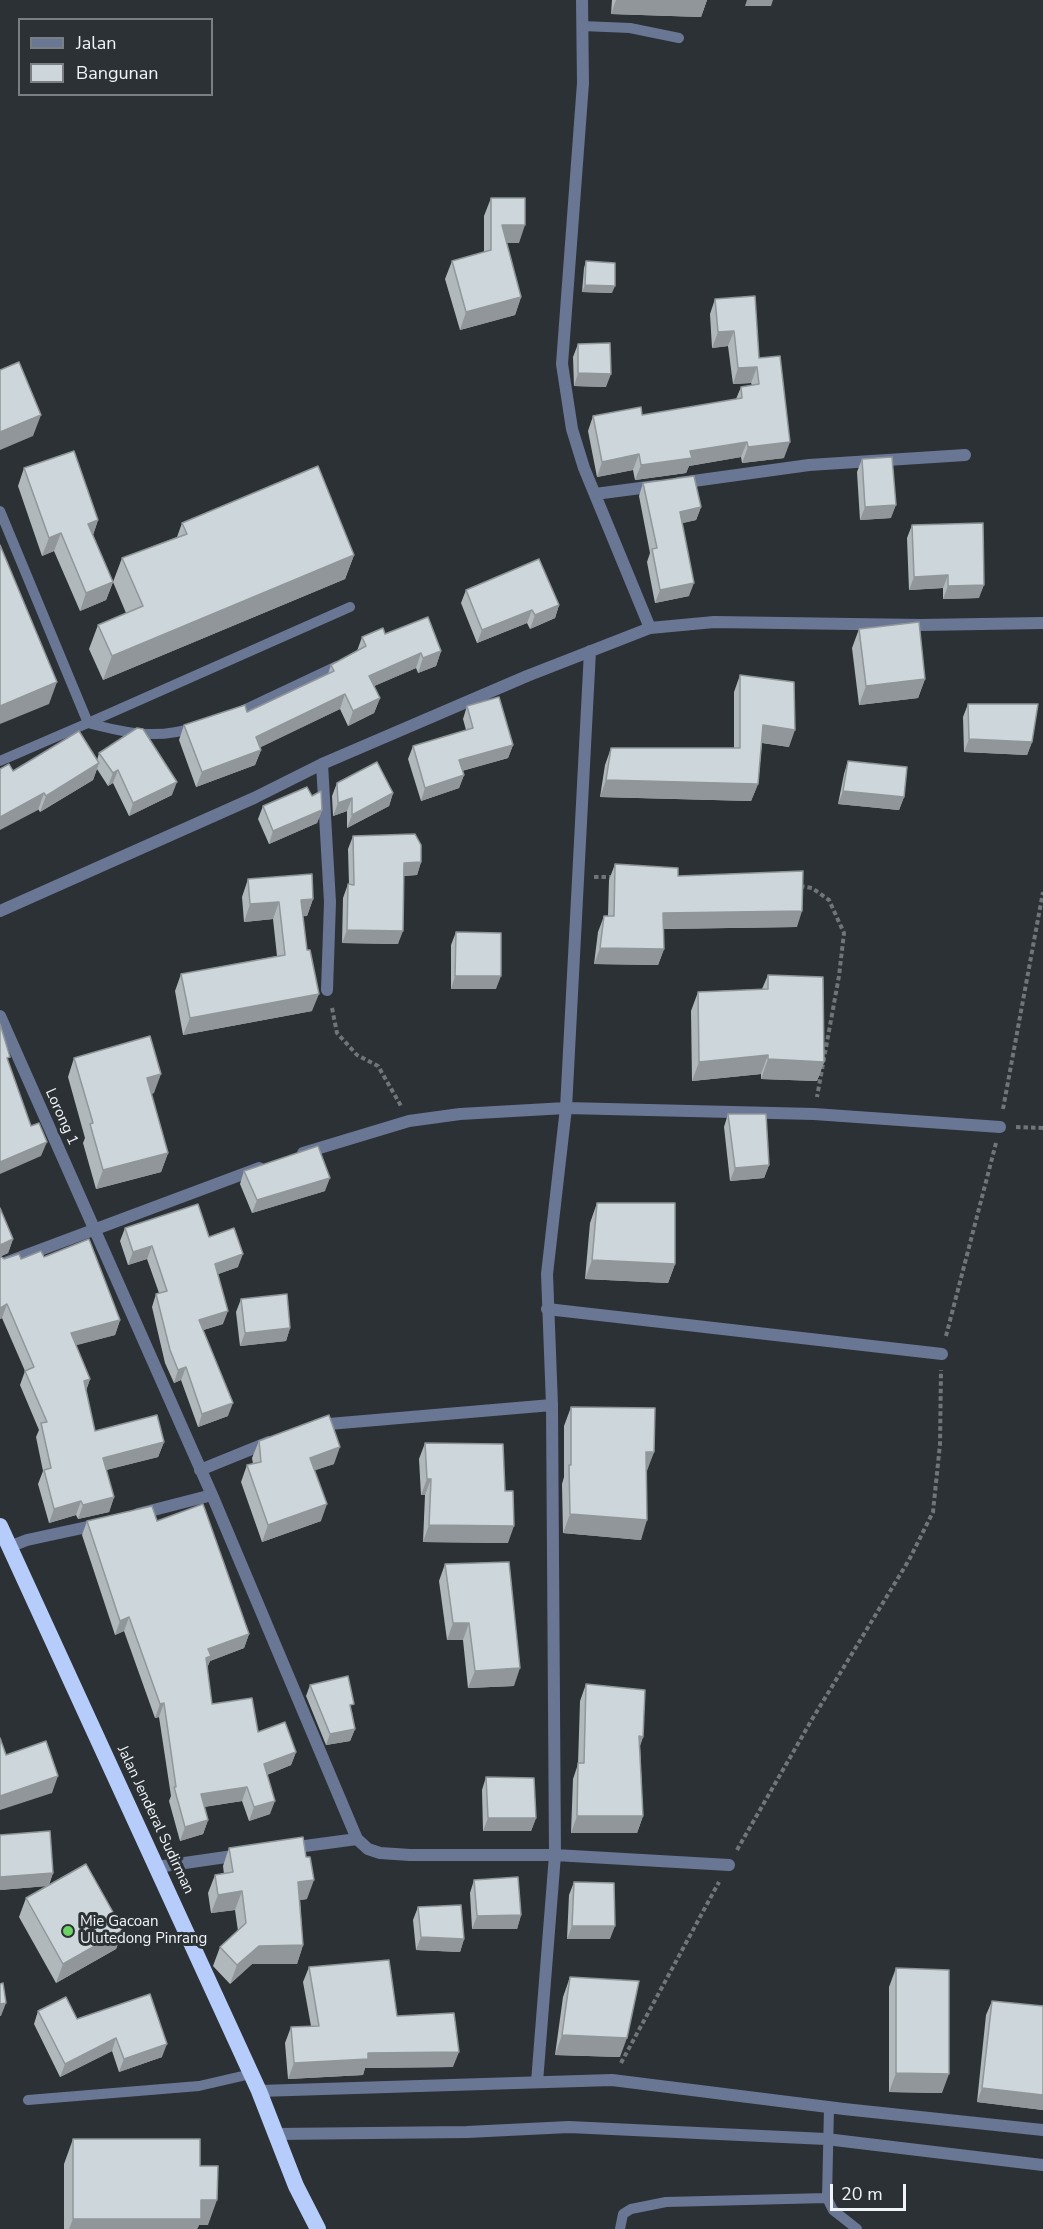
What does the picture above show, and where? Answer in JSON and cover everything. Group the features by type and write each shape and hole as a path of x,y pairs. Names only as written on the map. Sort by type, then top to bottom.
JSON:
{"highway":[{"name":"Jalan Jenderal Sudirman","path":"0,1526 260,2091 275,2134 318,2229"}],"street":[{"path":"582,0 583,83 562,364 572,429 595,494 650,628"},
{"path":"595,494 809,465 966,455"},
{"path":"0,911 254,798 321,764 650,628 714,622 920,626 1043,623"},
{"path":"537,2082 555,1855 552,1405 547,1274 566,1108 590,651"},
{"path":"321,764 330,902 327,990"},
{"name":"Lorong 1","path":"0,1016 212,1495 357,1839"},
{"path":"293,1157 409,1121 460,1114 566,1108 652,1112 814,1114 1000,1127"},
{"path":"0,1265 271,1164"},
{"path":"547,1309 942,1354"},
{"path":"300,1430 341,1422 552,1405"},
{"path":"200,1470 281,1437"},
{"path":"9,1547 27,1540 212,1495"},
{"path":"274,1850 357,1839 374,1851 410,1856 555,1855 729,1864"},
{"path":"157,1867 251,1854"},
{"path":"260,2091 612,2079 829,2107 1043,2130"},
{"path":"275,2134 467,2132 569,2127 826,2139 1043,2165"}],"lane":[{"path":"582,26 630,28 679,38"},
{"path":"0,511 88,723"},
{"path":"0,761 350,607"},
{"path":"88,723 125,734 162,736 247,710 337,666"},
{"path":"28,2100 200,2086 251,2074"},
{"path":"829,2107 826,2139 827,2198 833,2210 857,2229"},
{"path":"620,2229 623,2214 642,2206 666,2202 827,2198"}],"path":[{"path":"579,877 625,877"},
{"path":"793,884 812,888 830,900 844,933 839,976 814,1114"},
{"path":"612,2079 729,1864 811,1720 909,1560 933,1512 940,1444 942,1354 1000,1127 1043,892"},
{"path":"327,990 337,1033 357,1054 378,1066 409,1121"},
{"path":"1000,1127 1043,1128"}],"building":[{"path":"491,198 525,198 525,225 502,225 521,297 466,312 452,261 491,250"},
{"path":"586,261 615,263 615,286 585,285"},
{"path":"755,296 759,358 780,356 790,442 748,447 747,442 690,451 692,458 641,465 639,454 602,462 593,416 641,407 642,415 742,398 741,387 759,384 757,367 738,368 734,331 718,332 715,299"},
{"path":"610,343 611,374 578,373 578,344"},
{"path":"19,362 41,415 0,432 0,370"},
{"path":"74,451 98,520 88,524 113,582 86,593 61,533 49,538 24,468"},
{"path":"892,457 896,505 865,507 862,459"},
{"path":"318,466 354,555 112,656 98,625 143,606 122,558 187,534 182,523"},
{"path":"694,476 701,507 680,512 694,583 660,590 652,549 657,548 643,483"},
{"path":"983,523 984,585 948,586 948,575 914,577 912,525"},
{"path":"0,545 57,682 0,706"},
{"path":"539,559 559,605 535,615 532,610 482,630 466,590"},
{"path":"428,617 441,651 423,658 421,653 369,676 380,698 353,711 345,694 256,737 261,750 202,772 184,725 245,705 247,712 334,671 331,665 366,646 362,637 383,628 385,634"},
{"path":"919,622 925,679 866,686 859,629"},
{"path":"740,675 794,682 795,730 763,725 758,784 606,780 611,748 740,748"},
{"path":"499,697 513,745 459,760 464,775 425,788 413,746 473,728 467,706"},
{"path":"968,704 1038,704 1032,742 969,739"},
{"path":"137,728 143,729 177,782 133,803 118,770 113,773 99,753"},
{"path":"79,731 99,763 46,796 44,793 0,817 0,769 9,764 13,771"},
{"path":"848,761 907,767 904,797 843,791"},
{"path":"377,762 393,793 352,815 352,798 338,803 337,783"},
{"path":"307,787 312,796 321,791 322,810 273,831 263,806"},
{"path":"415,834 421,845 421,862 404,863 403,931 347,930 348,884 354,885 353,836"},
{"path":"615,864 678,868 678,876 803,871 802,911 663,913 664,949 600,948 604,916 614,916"},
{"path":"312,874 313,899 301,900 307,950 310,950 319,994 190,1018 181,974 285,955 279,902 250,904 248,879"},
{"path":"456,932 501,933 501,976 455,976"},
{"path":"768,975 823,977 824,1062 768,1059 768,1055 699,1062 698,992 768,989"},
{"path":"0,1024 10,1057 7,1058 31,1126 39,1123 47,1142 0,1162"},
{"path":"150,1036 161,1074 147,1078 168,1153 103,1170 90,1124 93,1123 74,1058"},
{"path":"728,1114 766,1114 769,1165 735,1168"},
{"path":"318,1146 330,1178 257,1200 244,1171"},
{"path":"597,1203 675,1203 675,1264 592,1260"},
{"path":"198,1204 209,1237 234,1228 243,1254 215,1264 228,1311 199,1320 233,1403 202,1414 186,1367 178,1370 170,1350 156,1294 167,1291 152,1246 133,1252 125,1228"},
{"path":"0,1208 13,1239 0,1245"},
{"path":"89,1239 120,1320 71,1333 90,1379 84,1381 95,1431 157,1415 164,1442 103,1458 114,1497 83,1505 81,1501 54,1509 44,1470 51,1468 41,1423 47,1422 25,1371 34,1367 7,1304 0,1308 0,1256 4,1259 19,1254 21,1259 41,1251 44,1257"},
{"path":"287,1294 290,1328 245,1333 241,1299"},
{"path":"571,1407 655,1408 654,1452 646,1452 647,1520 570,1514"},
{"path":"329,1415 340,1447 310,1458 327,1504 268,1525 247,1465 261,1462 259,1441"},
{"path":"425,1443 503,1444 505,1491 513,1491 514,1526 429,1525 431,1479 427,1479"},
{"path":"203,1504 249,1634 208,1649 211,1656 206,1658 212,1704 252,1698 258,1732 285,1722 296,1752 264,1764 275,1801 254,1807 247,1787 201,1794 208,1820 185,1827 174,1787 176,1787 164,1703 160,1704 129,1617 120,1621 87,1521 152,1506 157,1521"},
{"path":"509,1562 520,1668 475,1671 469,1623 453,1623 445,1564"},
{"path":"348,1676 354,1704 350,1705 355,1729 330,1734 310,1685"},
{"path":"586,1684 645,1690 643,1737 639,1736 643,1816 577,1816 578,1763 584,1763"},
{"path":"0,1738 6,1755 46,1741 58,1776 0,1796"},
{"path":"486,1777 534,1778 536,1818 488,1818"},
{"path":"50,1831 53,1873 0,1877 0,1835"},
{"path":"303,1837 306,1857 310,1857 314,1880 298,1882 303,1945 259,1946 237,1965 220,1947 246,1923 242,1891 218,1895 215,1875 233,1872 229,1848"},
{"path":"86,1864 123,1930 63,1964 26,1898"},
{"path":"518,1877 521,1915 477,1916 474,1880"},
{"path":"574,1882 614,1883 615,1926 572,1926"},
{"path":"461,1905 464,1939 421,1937 418,1907"},
{"path":"389,1960 397,2016 454,2013 459,2052 368,2053 368,2059 294,2063 291,2027 319,2026 309,1967"},
{"path":"896,1968 949,1970 949,2074 896,2073"},
{"path":"570,1977 639,1981 627,2038 562,2035"},
{"path":"3,1983 6,2003 0,2004 0,1984"},
{"path":"150,1994 167,2044 124,2059 116,2038 65,2064 38,2011 66,1997 77,2019"},
{"path":"992,2001 1043,2006 1043,2095 982,2088"},
{"path":"73,2139 200,2139 200,2166 218,2166 217,2200 201,2200 201,2219 73,2219"}],"place":[{"name":"Mie Gacoan Ulutedong Pinrang","path":"68,1931"}]}
